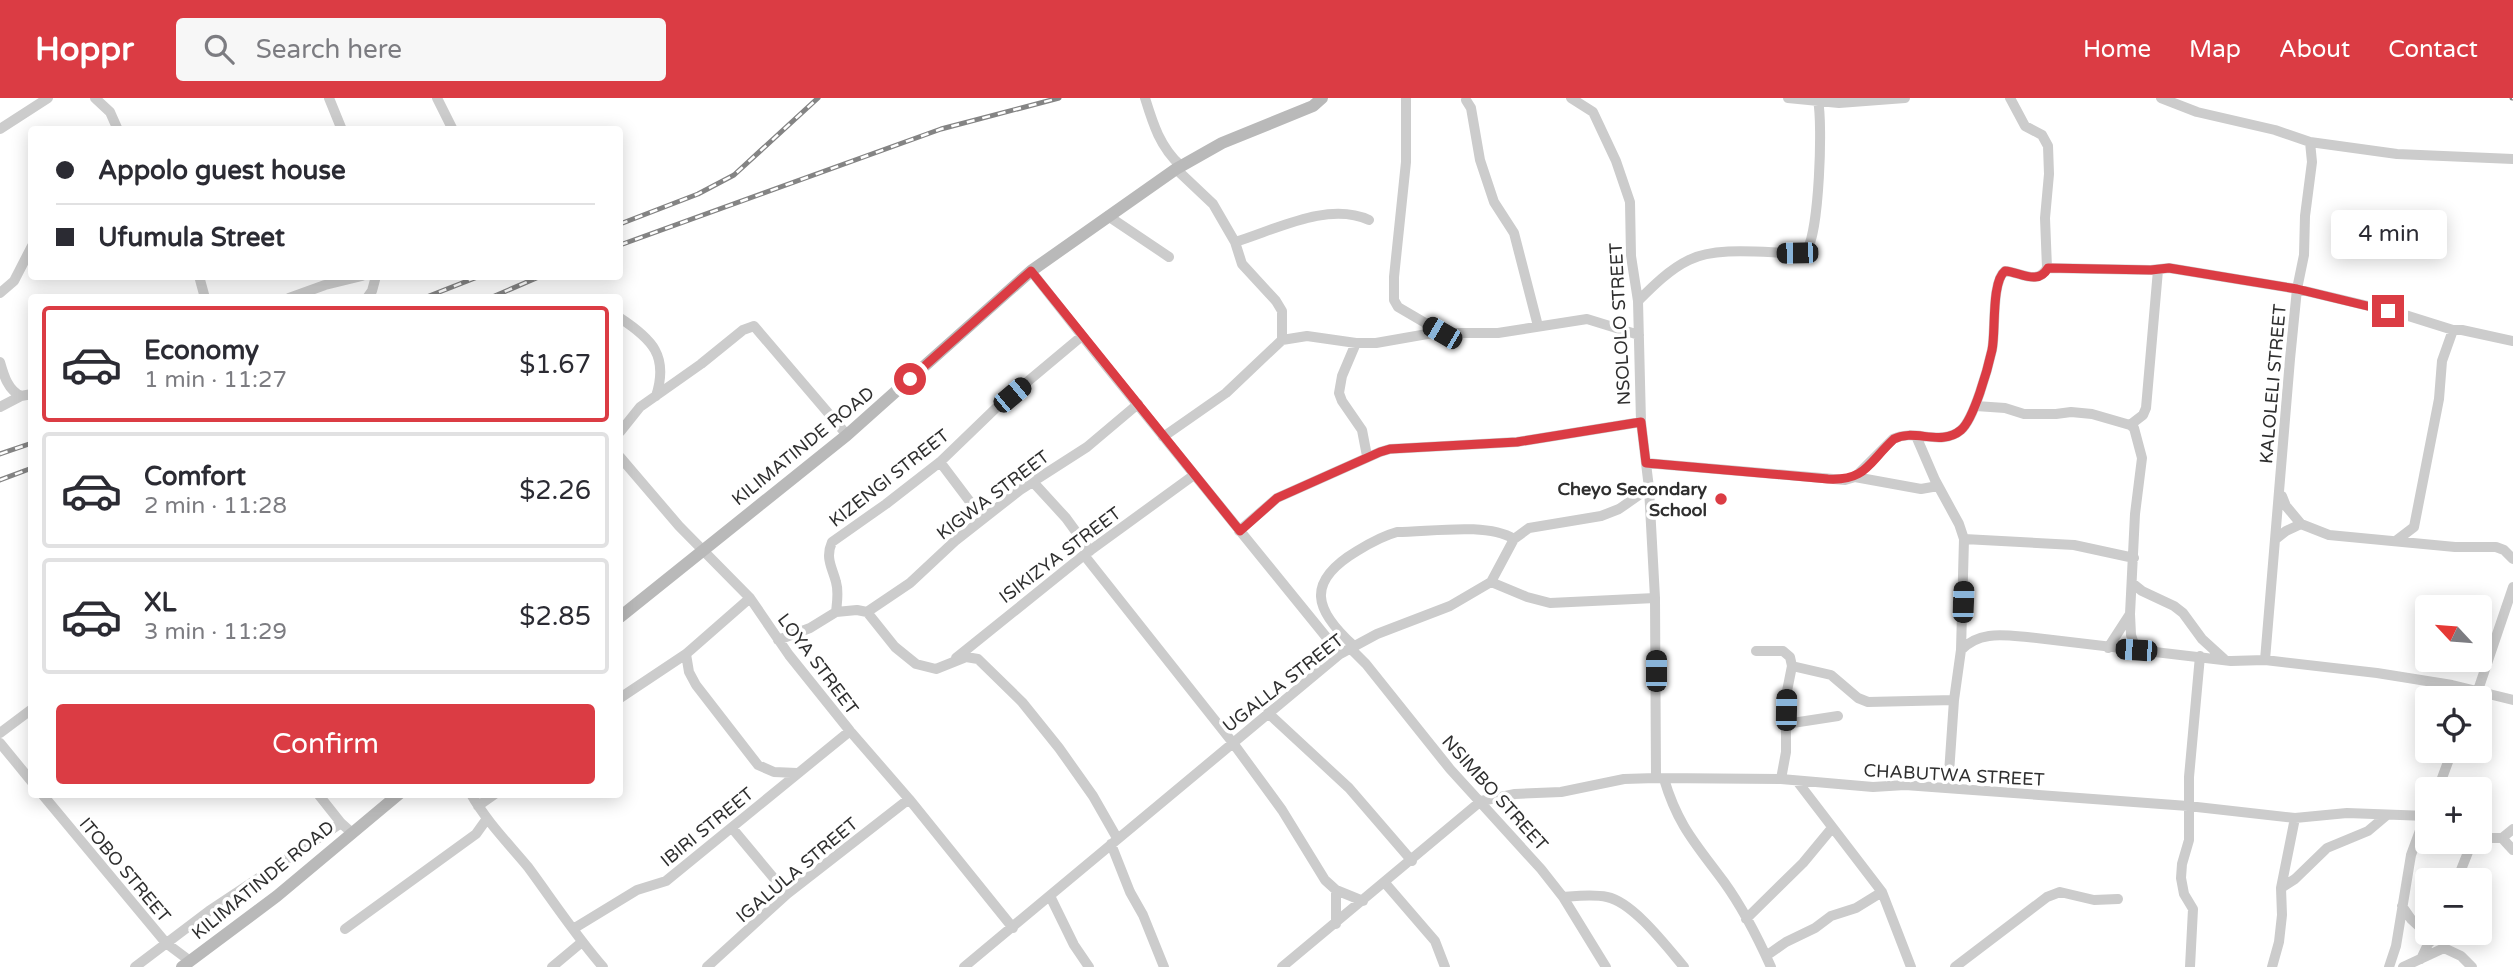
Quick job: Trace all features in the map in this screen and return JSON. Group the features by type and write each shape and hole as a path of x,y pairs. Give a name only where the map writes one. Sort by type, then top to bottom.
{"main road":[{"name":"KILIMATINDE ROAD","path":"623,615 847,435 1031,271 1178,167 1222,143 1313,106 1322,98"},
{"name":"KILIMATINDE ROAD","path":"186,964 277,896 394,798"}],"street":[{"path":"0,130 48,98"},
{"path":"95,98 110,112 116,126"},
{"path":"329,98 340,126"},
{"path":"437,98 451,126"},
{"path":"1145,98 1160,140 1170,156 1213,204 1235,242 1242,264 1261,283 1282,311 1282,340"},
{"path":"1406,98 1406,162 1394,300 1398,307 1442,333"},
{"path":"1463,99 1480,98"},
{"name":"NSOLOLO STREET","path":"1571,98 1593,112 1616,161 1630,202 1632,256 1638,301 1641,422 1649,488 1655,598 1660,778 1692,842 1725,884 1772,967"},
{"path":"1788,98 1866,103 1905,98"},
{"path":"1856,477 1894,439 1908,434 1947,437 1959,432 1976,406 1992,349 2000,276 2008,271 2035,278 2048,268 2045,218 2049,174 2048,146 2042,135 2025,126 2010,98"},
{"path":"2161,98 2197,112 2274,130 2310,142 2397,154 2513,159"},
{"path":"1463,99 1471,108 1479,160 1494,202 1514,233 1538,326"},
{"path":"1638,301 1668,274 1702,255 1797,253 1807,249 1814,234 1820,157 1821,115 1818,101"},
{"name":"KALOLELI STREET","path":"2265,660 2297,289 2304,255 2305,216 2312,162 2310,142"},
{"path":"1235,242 1308,218 1347,213 1369,220"},
{"path":"1108,216 1169,257"},
{"path":"0,293 14,281 28,254"},
{"path":"20,271 28,264"},
{"path":"2048,268 2169,268 2297,289 2402,314 2454,330 2513,341"},
{"path":"2130,425 2143,415 2146,408 2158,270"},
{"path":"1031,271 1240,531 1348,650"},
{"path":"300,294 346,280"},
{"path":"1163,437 1226,393 1282,340 1307,336 1376,343 1413,335 1498,333 1587,319 1639,335"},
{"path":"623,320 638,330 659,354 662,378 655,397"},
{"path":"623,428 640,407 743,330 754,326 847,435"},
{"path":"2397,540 2414,527 2439,399 2442,361 2445,347 2454,330"},
{"name":"KIZENGI STREET","path":"836,612 837,589 828,552 832,542 940,462 996,408 1082,336"},
{"path":"1356,343 1342,376 1339,393 1362,430 1367,456"},
{"path":"0,362 10,387 27,395"},
{"path":"0,407 27,395"},
{"name":"KIGWA STREET","path":"867,612 909,583 983,519 1095,441 1138,404"},
{"path":"1976,406 2005,408 2024,414 2092,414 2134,428 2142,458 2135,514 2130,614 2131,635 2136,650"},
{"path":"1240,531 1277,498 1367,456 1390,449 1517,442 1641,422"},
{"path":"1916,436 1964,539 1961,650 1954,701 1948,788"},
{"name":"LOYA STREET","path":"623,460 680,526 750,598 778,640 850,731 909,799 1013,928"},
{"path":"940,462 983,519"},
{"path":"1646,463 1828,479 1845,480 1856,477 1921,489 1938,486"},
{"name":"ISIKIZYA STREET","path":"950,665 966,648 1087,553 1194,475"},
{"path":"1033,482 1066,518 1087,553 1283,810 1314,865 1336,890 1363,901"},
{"path":"1649,488 1619,509 1601,516 1529,528 1514,539 1491,582 1550,603 1655,598"},
{"path":"2280,492 2286,506 2301,524 2329,535 2496,547 2504,550 2513,559"},
{"path":"2277,538 2301,524"},
{"path":"2414,527 2429,544"},
{"path":"1348,650 1322,605 1323,585 1327,576 1341,561 1385,535 1397,532 1490,531 1506,534 1514,539"},
{"path":"1964,539 2074,545 2134,558"},
{"name":"UGALLA STREET","path":"964,967 1268,713 1348,650 1388,629 1450,606 1491,582"},
{"path":"2132,583 2183,613 2202,639 2225,660"},
{"path":"2480,686 2510,610 2513,587"},
{"path":"623,696 686,654 750,598"},
{"path":"778,640 810,628 836,612 867,612 895,648 916,664 936,669 966,657 978,659 987,666 1022,702 1093,796 1114,841 1130,892 1143,915 1164,967"},
{"path":"2108,648 2130,614"},
{"path":"1961,650 1969,642 1994,635 2225,660 2265,660 2435,681 2450,686"},
{"name":"NSIMBO STREET","path":"1348,650 1366,664 1450,769 1563,897 1606,967"},
{"path":"1756,651 1783,651 1790,657 1792,666 1786,696 1786,752 1781,779"},
{"path":"686,654 689,673 696,685 758,765 774,772 797,773"},
{"path":"2190,967 2193,909 2184,894 2181,878 2189,840 2188,806 2200,656"},
{"path":"1792,666 1831,675 1858,698 1868,702 1954,701"},
{"path":"2492,697 2513,700"},
{"path":"0,733 28,712"},
{"path":"1268,713 1331,769 1366,805 1412,861"},
{"path":"1786,724 1838,716"},
{"name":"IBIRI STREET","path":"573,929 637,890 666,881 850,731"},
{"path":"0,743 28,777"},
{"name":"CHABUTWA STREET","path":"1481,802 1516,794 1561,792 1624,779 1781,779 1873,787 1905,785 2188,806 2295,818 2347,813 2415,816"},
{"path":"1797,782 1882,892 1911,967"},
{"name":"ITOBO STREET","path":"45,798 186,964"},
{"path":"321,798 351,832"},
{"path":"473,798 486,820 526,866 603,967"},
{"path":"478,806 489,798"},
{"name":"IGALULA STREET","path":"707,967 787,894 909,799"},
{"path":"1282,967 1481,802"},
{"path":"2281,888 2295,879 2327,848 2368,831 2387,815"},
{"path":"2272,967 2281,924 2281,888 2295,818"},
{"path":"345,929 475,834 486,820"},
{"path":"135,967 218,905 341,823"},
{"path":"732,828 787,894"},
{"path":"1746,919 1803,863 1832,828"},
{"path":"2492,838 2502,838 2513,829"},
{"path":"2502,838 2513,850"},
{"path":"2389,967 2396,946 2415,845"},
{"path":"1385,883 1435,941 1445,967"},
{"path":"1336,890 1336,924"},
{"path":"1766,956 1831,916 1856,908 1882,892"},
{"path":"1955,967 2047,897 2060,892 2094,900 2118,899"},
{"path":"1050,895 1074,945 1089,967"},
{"path":"1563,897 1608,897 1622,904 1655,934 1684,967"},
{"path":"2402,906 2415,922"},
{"path":"552,967 582,942"},
{"path":"2421,959 2430,945"},
{"path":"2403,967 2436,951 2447,949 2461,956 2472,967"}],"railway":[{"path":"623,223 698,194 734,175 818,98"},
{"path":"623,244 941,129 1059,98"},
{"path":"434,294 470,280"},
{"path":"499,294 532,280"},
{"path":"0,454 28,444"},
{"path":"0,480 28,470"}],"place":[{"name":"Cheyo Secondary School","path":"1721,499"}],"route":[{"path":"910,379 1031,271 1240,531 1277,498 1367,456 1390,449 1517,442 1641,422 1646,463 1828,479 1845,480 1856,477 1901,435 1947,437 1959,432 1966,424 1976,406 1992,349 1997,293 2001,273 2005,271 2035,278 2048,268 2169,268 2297,289 2388,311"}]}
